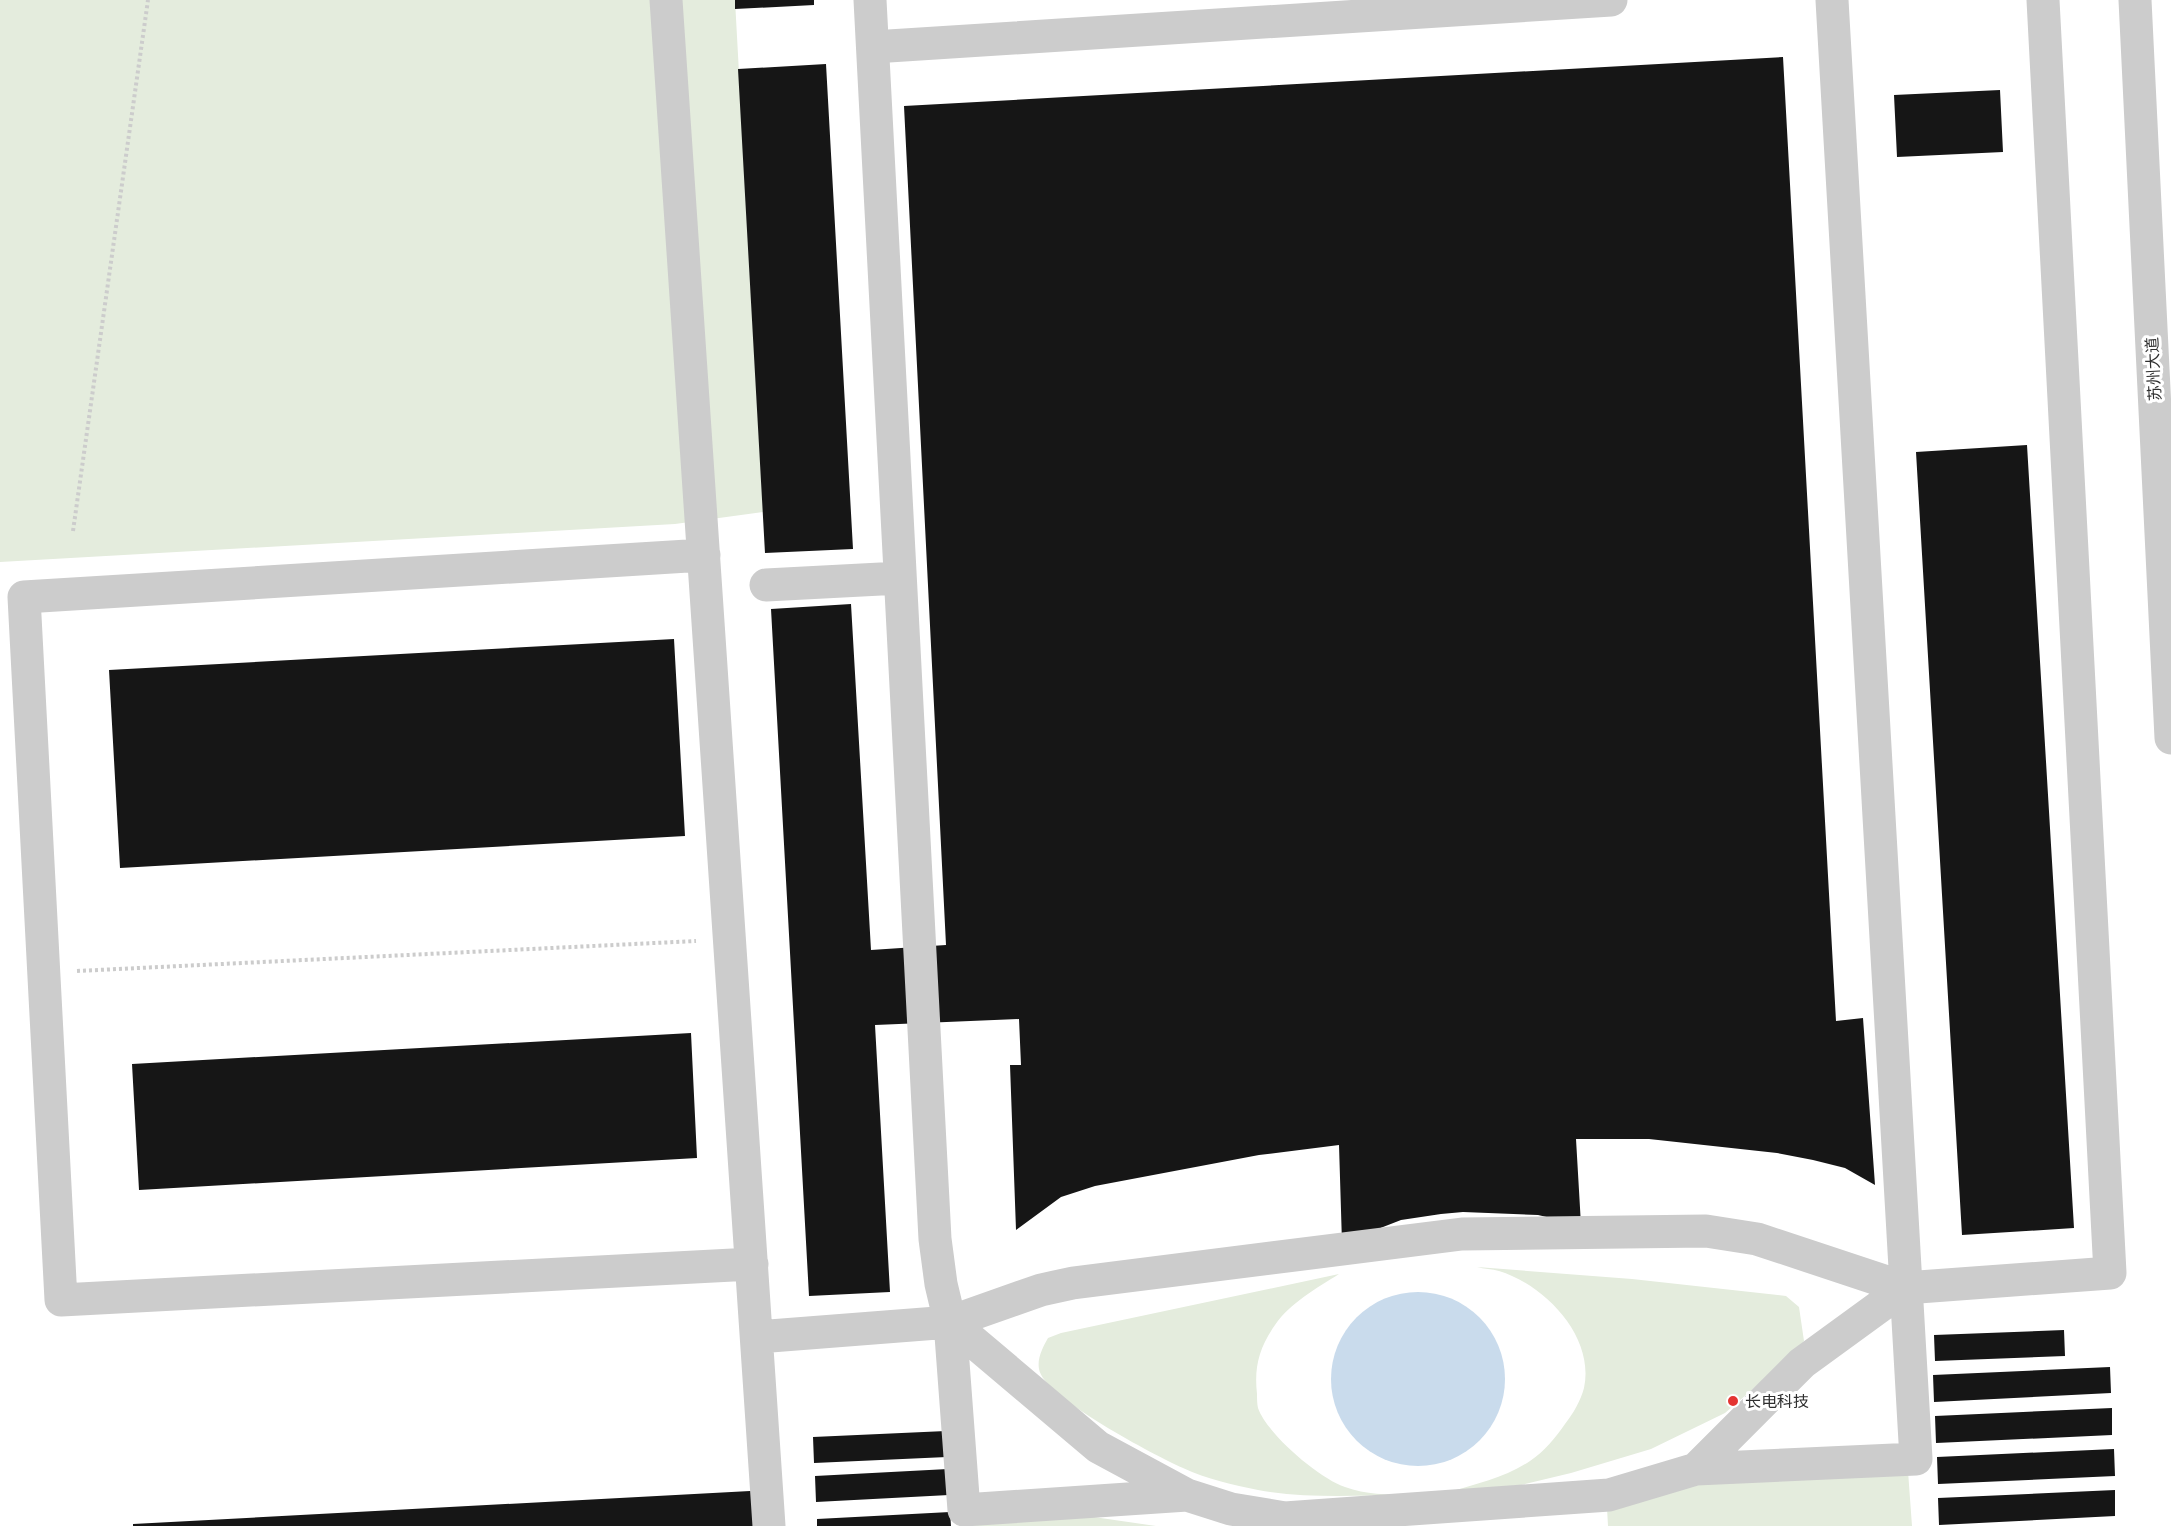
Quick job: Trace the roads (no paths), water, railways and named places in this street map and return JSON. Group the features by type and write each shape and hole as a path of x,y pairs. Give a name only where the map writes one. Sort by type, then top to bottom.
{"street":[{"path":"666,0 770,1526"},
{"path":"870,0 935,1239 941,1284 950,1322 964,1510 1187,1495"},
{"path":"873,47 1611,0"},
{"path":"950,1322 1098,1447 1187,1495 1231,1509 1285,1518 1361,1519 1503,1514 1609,1495 1696,1469 1916,1459 1832,0"},
{"path":"757,1337 950,1322 1041,1290 1073,1282 1462,1234 1706,1231 1757,1239 1905,1288 2110,1273 2043,0"},
{"name":"苏州大道","path":"2135,0 2171,738"},
{"path":"704,555 24,597 61,1300 752,1264"},
{"path":"766,585 900,578"},
{"path":"1696,1469 1802,1363 1905,1288"}],"water":[{"path":"1418,1292 1451,1299 1466,1307 1479,1318 1490,1331 1498,1346 1505,1379 1498,1412 1490,1427 1479,1440 1466,1451 1451,1459 1418,1466 1385,1459 1370,1451 1357,1440 1346,1427 1338,1412 1331,1379 1338,1346 1346,1331 1357,1318 1370,1307 1385,1299"}],"place":[{"name":"长电科技","path":"1733,1401"}]}
